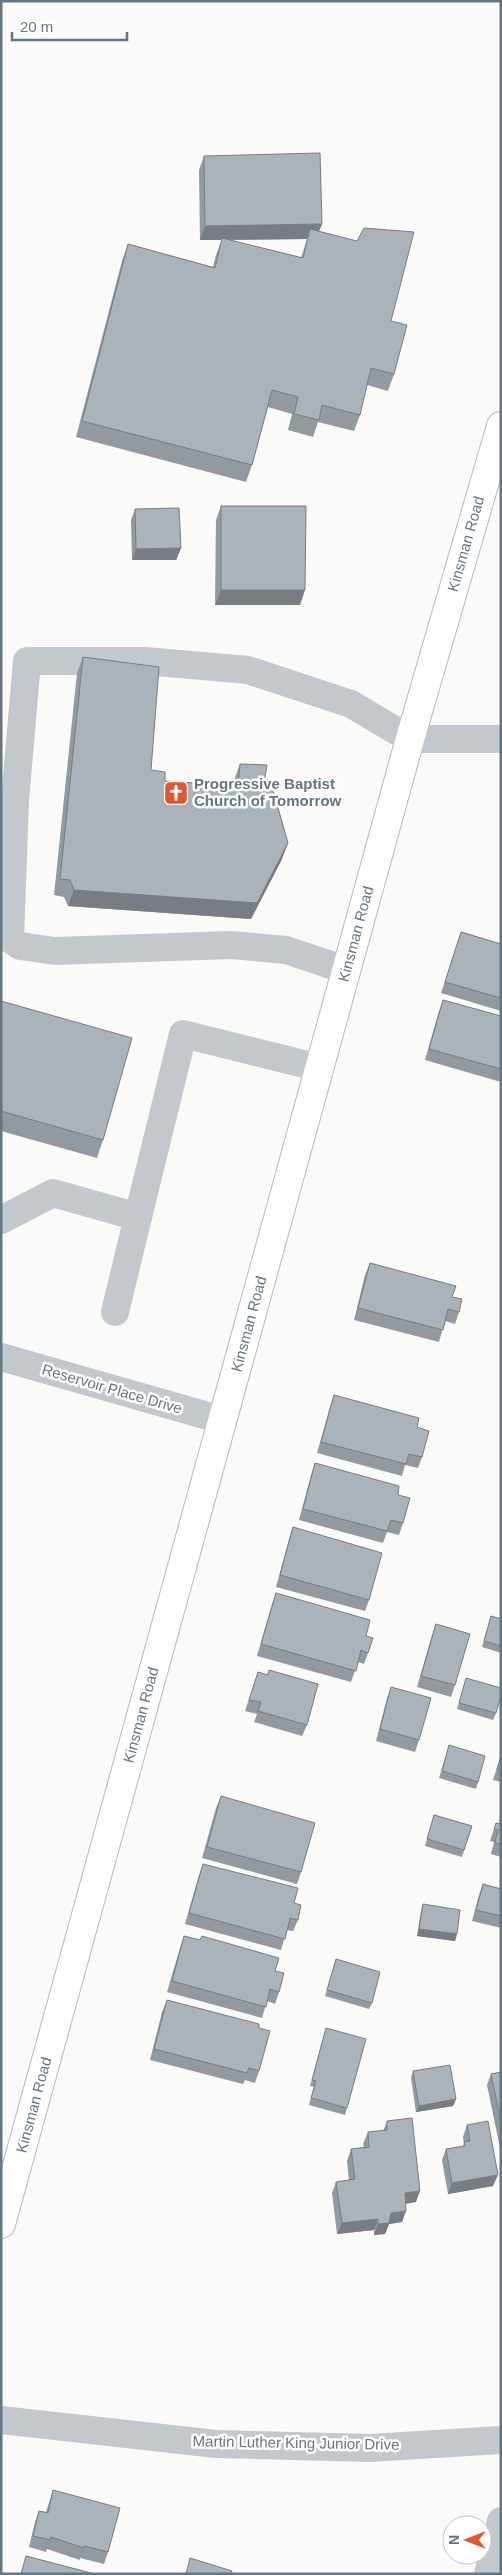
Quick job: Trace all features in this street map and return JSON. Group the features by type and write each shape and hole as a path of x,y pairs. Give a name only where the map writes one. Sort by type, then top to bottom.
{"main road":[{"name":"Kinsman Road","path":"1,2224 410,739 501,426"}],"street":[{"path":"346,970 286,950 231,945 55,951 20,946 10,939 6,914 15,802 13,694 27,661 145,661 248,670 351,704 410,739 501,739"},
{"path":"115,1312 183,1034 320,1068"},
{"path":"1,1220 53,1193 138,1218"},
{"name":"Reservoir Place Drive","path":"1,1357 222,1420"},
{"name":"Martin Luther King Junior Drive","path":"1,2420 216,2444 370,2448 501,2440"},
{"path":"488,2574 501,2521"}],"building":[{"path":"320,153 322,224 205,226 204,156"},
{"path":"364,228 414,232 391,321 407,325 394,374 371,368 360,415 322,405 319,420 294,414 298,397 272,390 252,465 82,421 128,244 215,268 222,238 303,258 310,229 357,241"},
{"path":"221,506 306,506 305,590 221,590"},
{"path":"179,508 181,548 136,549 135,509"},
{"path":"83,657 159,667 151,770 165,772 165,781 238,786 240,764 267,765 264,784 273,790 288,843 257,903 74,890 70,880 60,879"},
{"path":"461,932 501,944 501,998 445,982"},
{"path":"443,1000 501,1016 501,1069 429,1049"},
{"path":"1,1001 132,1038 103,1140 1,1111"},
{"path":"370,1263 456,1286 452,1297 462,1299 459,1312 448,1309 443,1330 358,1308"},
{"path":"334,1395 419,1418 417,1427 429,1431 422,1457 409,1454 406,1464 321,1442"},
{"path":"315,1463 399,1486 398,1495 410,1498 403,1523 391,1520 387,1531 303,1509"},
{"path":"293,1527 382,1553 369,1600 280,1575"},
{"path":"276,1593 370,1620 366,1636 373,1638 368,1653 361,1650 356,1671 261,1644"},
{"path":"491,1616 501,1619 501,1646 484,1641"},
{"path":"436,1624 470,1634 455,1685 421,1676"},
{"path":"269,1670 318,1684 307,1725 258,1711 261,1702 249,1700 258,1672 268,1675"},
{"path":"466,1678 501,1688 501,1696 496,1713 459,1703"},
{"path":"391,1687 431,1698 419,1740 380,1729"},
{"path":"449,1745 485,1756 478,1782 442,1771"},
{"path":"501,1756 501,1770 497,1769"},
{"path":"221,1796 315,1823 301,1872 207,1847"},
{"path":"434,1815 472,1826 464,1850 427,1839"},
{"path":"501,1821 501,1844 495,1843 498,1830 494,1829 496,1823 500,1824"},
{"path":"203,1864 298,1888 294,1903 301,1905 298,1920 290,1918 285,1939 189,1913"},
{"path":"483,1884 501,1889 501,1916 476,1910"},
{"path":"423,1904 460,1910 457,1934 419,1929"},
{"path":"184,1936 200,1940 202,1936 279,1958 275,1971 284,1973 279,1992 270,1989 266,2007 172,1981"},
{"path":"336,1959 380,1972 372,2003 327,1990"},
{"path":"167,2000 259,2024 259,2028 270,2031 259,2071 249,2068 247,2073 154,2049"},
{"path":"326,2028 366,2039 347,2108 311,2098 316,2081 312,2080"},
{"path":"450,2065 456,2099 419,2106 413,2071"},
{"path":"501,2072 501,2121 491,2074"},
{"path":"412,2118 420,2191 405,2193 406,2211 391,2213 389,2223 378,2224 378,2219 342,2223 336,2182 355,2179 351,2149 369,2147 368,2132 387,2130 387,2121"},
{"path":"488,2121 498,2175 452,2183 446,2149 465,2146 464,2142 470,2141 467,2125"},
{"path":"53,2490 120,2508 108,2552 84,2546 84,2548 51,2537 50,2540 33,2536 39,2511 48,2513"},
{"path":"26,2556 91,2573 91,2574 21,2574"},
{"path":"190,2558 232,2571 231,2574 186,2574"}],"place":[{"name":"Progressive Baptist Church of Tomorrow","path":"176,793"}]}
